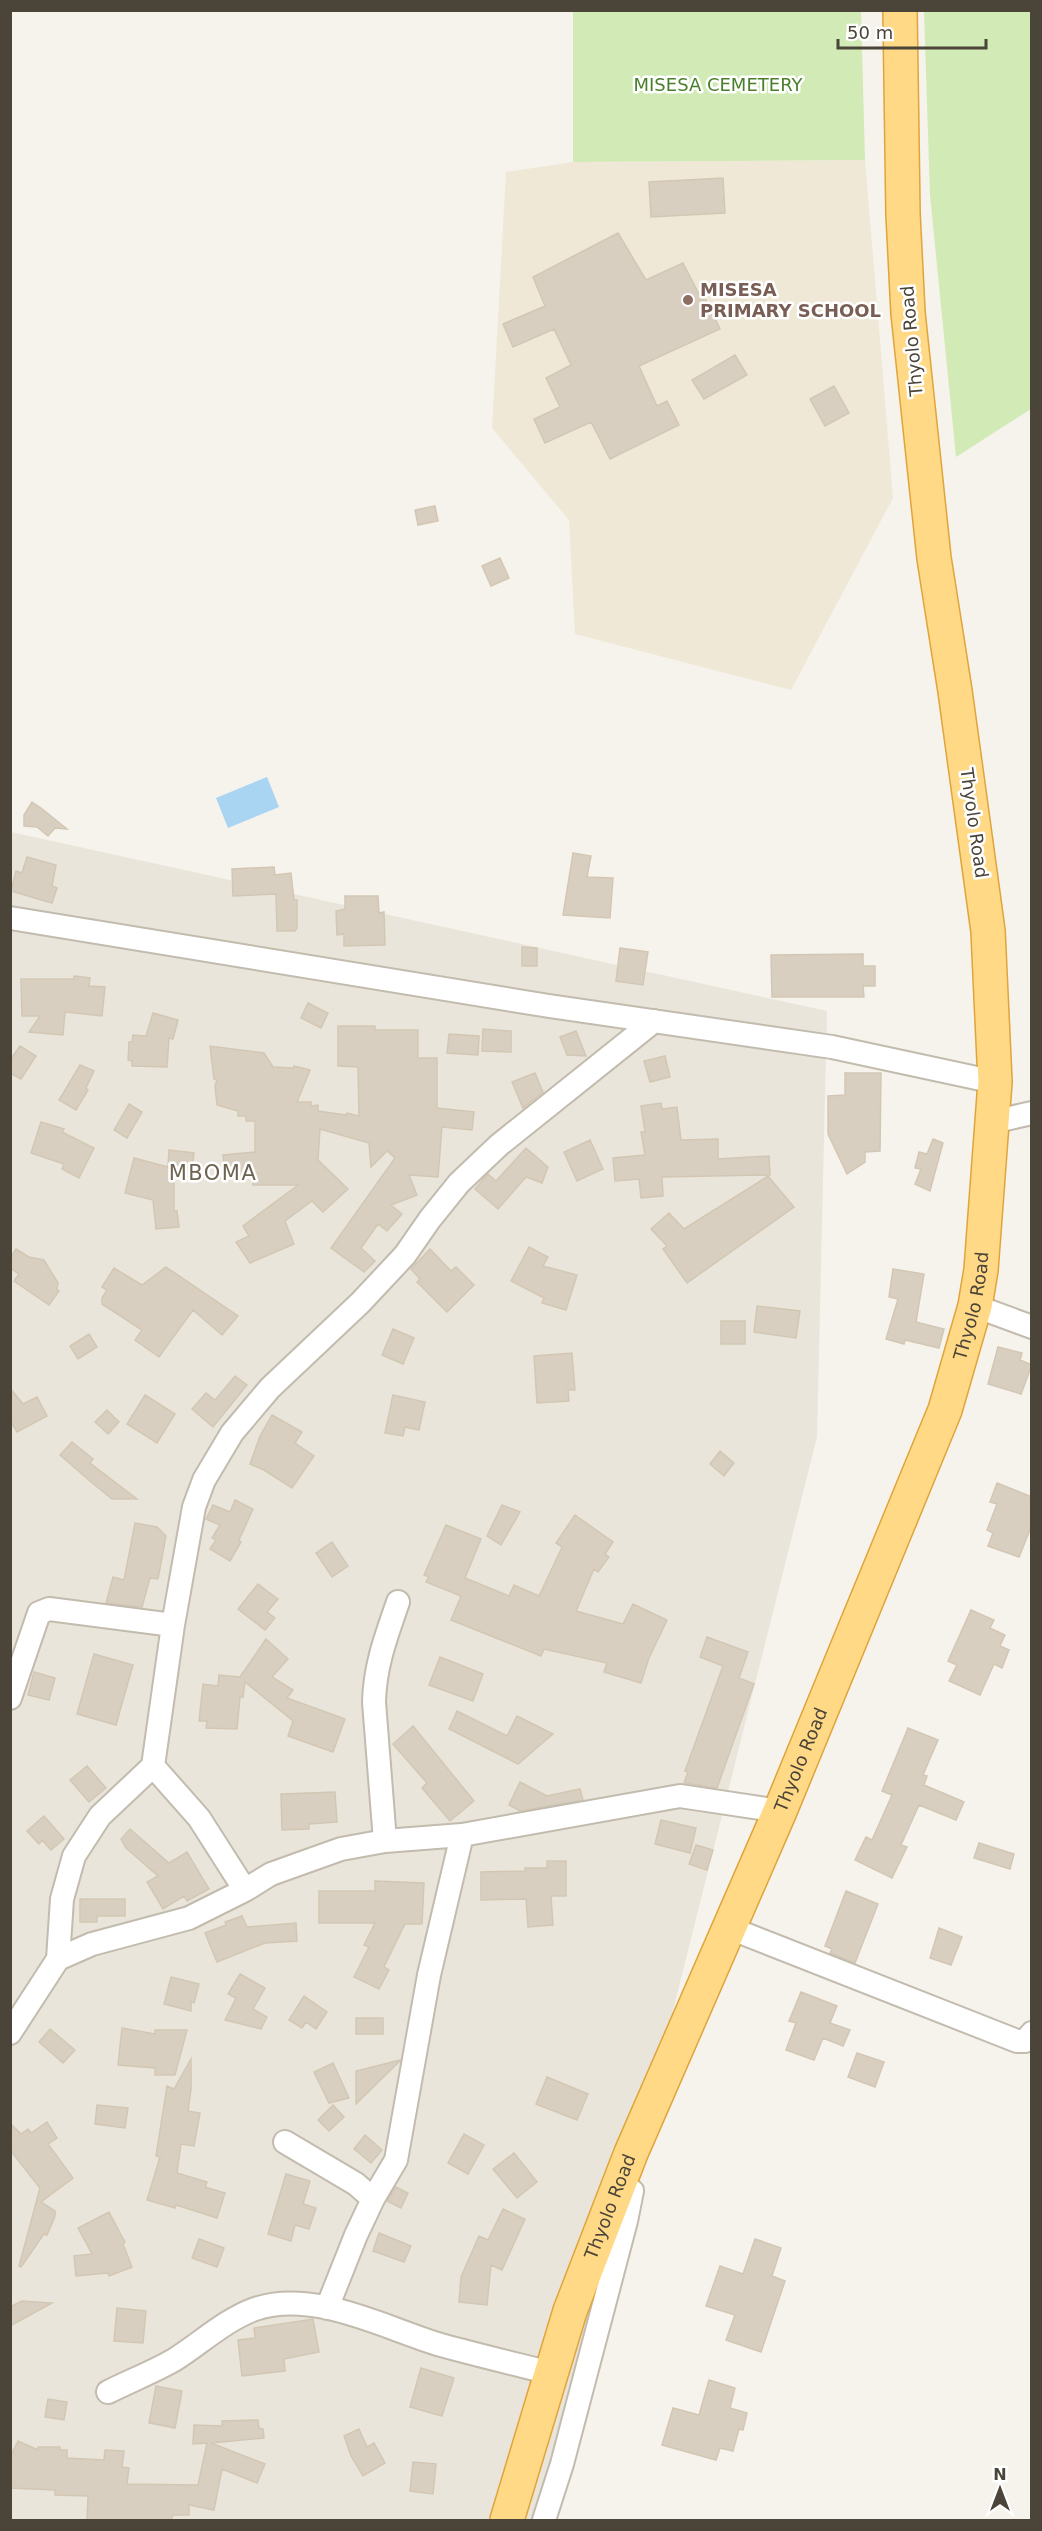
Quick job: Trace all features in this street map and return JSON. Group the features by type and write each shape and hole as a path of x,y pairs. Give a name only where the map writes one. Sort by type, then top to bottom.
{"highway":[{"name":"Thyolo Road","path":"507,2520 570,2311 620,2182 728,1927 780,1811 945,1410 975,1306 981,1270 995,1082 985,899 934,558 908,313 903,214 900,10"}],"street":[{"path":"10,918 537,1005 832,1047 995,1082"},
{"path":"10,2033 58,1959 62,1899 74,1856 100,1816 153,1766 173,1625 194,1507 204,1480 232,1433 270,1388 360,1303 405,1255 459,1183 499,1145 654,1021"},
{"path":"992,1122 1032,1113"},
{"path":"975,1306 1032,1327"},
{"path":"385,1841 374,1702 379,1654 398,1602"},
{"path":"10,1698 39,1613 49,1609 173,1625"},
{"path":"153,1766 199,1818 245,1890"},
{"path":"58,1959 92,1944 189,1918 245,1890 270,1874 330,1853 385,1841 462,1835 680,1796 780,1811"},
{"path":"327,2308 342,2267 373,2199 396,2160 429,1975 462,1835"},
{"path":"728,1927 1017,2041 1025,2041 1032,2033"},
{"path":"285,2142 356,2184 373,2199"},
{"path":"544,2520 562,2464 626,2221 632,2191 620,2182"},
{"path":"108,2392 173,2360 232,2320 272,2304 303,2303 327,2308 441,2345 551,2373"}],"shaded area":[{"name":"MISESA PRIMARY SCHOOL","path":"865,160 893,498 791,690 575,634 569,520 492,428 506,172 573,162"},
{"path":"11,832 827,1011 817,1437 545,2520 11,2520"}],"green space":[{"name":"MISESA CEMETERY","path":"573,11 861,11 865,160 573,162"},
{"path":"924,11 1031,11 1031,409 956,457 930,195"}],"water":[{"path":"267,777 279,807 228,828 216,798"}],"building":[{"path":"723,178 725,213 651,217 649,182"},
{"path":"618,233 646,280 683,263 702,300 705,298 720,329 639,366 657,406 667,401 679,425 610,459 591,422 545,443 534,419 560,407 546,378 571,365 554,329 513,347 503,324 545,306 533,277"},
{"path":"735,355 747,375 704,399 692,380"},
{"path":"834,386 849,413 825,426 810,399"},
{"path":"435,506 438,521 418,525 415,510"},
{"path":"500,558 509,578 491,586 482,566"},
{"path":"32,802 67,829 55,828 48,836 37,827 24,826 24,815"},
{"path":"573,853 591,856 587,877 613,878 610,918 563,915"},
{"path":"27,857 56,865 52,886 57,888 52,903 11,891 16,871 22,873"},
{"path":"274,867 275,875 291,873 294,900 297,900 297,928 295,931 277,931 276,894 233,896 232,869"},
{"path":"345,896 378,896 379,913 384,912 385,945 344,946 344,934 337,935 336,911 345,909"},
{"path":"522,947 537,948 537,966 522,966"},
{"path":"620,948 648,952 643,985 616,981"},
{"path":"863,954 863,966 875,966 875,986 863,986 864,997 772,997 771,955"},
{"path":"74,976 90,978 89,986 105,987 102,1016 65,1012 63,1035 29,1032 40,1016 22,1016 21,979 74,979"},
{"path":"308,1003 328,1013 321,1028 301,1018"},
{"path":"153,1013 178,1020 173,1039 169,1038 167,1067 132,1066 132,1061 128,1060 129,1042 132,1042 133,1035 146,1036"},
{"path":"338,1026 375,1026 375,1030 418,1030 418,1058 437,1058 437,1108 474,1112 472,1130 442,1127 438,1177 409,1175 417,1195 391,1205 402,1214 387,1231 378,1224 361,1248 375,1261 364,1272 331,1248 395,1158 387,1151 371,1167 369,1143 320,1129 318,1160 348,1189 323,1212 312,1201 285,1221 294,1244 250,1263 236,1242 249,1236 243,1226 298,1185 253,1185 253,1175 225,1178 223,1155 255,1152 255,1121 246,1121 246,1116 238,1116 238,1111 217,1105 215,1086 217,1080 214,1079 210,1046 264,1053 273,1067 294,1068 294,1066 310,1070 297,1102 311,1102 311,1106 318,1105 318,1111 359,1116 358,1067 338,1066"},
{"path":"483,1029 511,1031 511,1052 482,1051"},
{"path":"576,1031 586,1056 567,1055 560,1037"},
{"path":"449,1034 479,1036 478,1055 447,1053"},
{"path":"20,1046 36,1056 21,1079 10,1073 10,1060"},
{"path":"665,1056 670,1077 650,1082 644,1061"},
{"path":"80,1065 94,1071 86,1088 88,1090 76,1110 59,1100"},
{"path":"535,1073 543,1092 523,1108 512,1082"},
{"path":"845,1073 881,1073 880,1151 865,1152 865,1162 847,1174 828,1134 828,1096 845,1095"},
{"path":"661,1103 662,1109 677,1107 681,1140 718,1139 718,1159 769,1156 770,1175 662,1177 663,1196 641,1198 639,1179 615,1181 613,1158 645,1155 641,1132 645,1132 641,1106"},
{"path":"129,1104 142,1112 127,1138 114,1130"},
{"path":"41,1122 64,1129 62,1132 94,1148 79,1178 62,1169 64,1164 31,1153"},
{"path":"933,1139 943,1143 930,1191 915,1184 921,1169 915,1168 919,1152 927,1154"},
{"path":"590,1140 603,1169 577,1181 564,1152"},
{"path":"526,1148 548,1167 542,1183 526,1177 498,1209 475,1189 488,1174 496,1181"},
{"path":"169,1150 194,1153 192,1169 174,1168 174,1211 177,1211 179,1227 156,1229 153,1200 125,1193 134,1158 168,1167"},
{"path":"768,1176 794,1207 687,1283 663,1249 667,1246 651,1229 669,1213 684,1229"},
{"path":"529,1247 548,1257 543,1266 577,1275 566,1310 542,1303 544,1298 511,1281"},
{"path":"16,1249 29,1257 44,1260 58,1283 57,1290 59,1291 49,1305 14,1281 19,1274 10,1268 10,1258"},
{"path":"430,1249 451,1271 456,1267 474,1285 447,1312 417,1282 420,1279 411,1269"},
{"path":"166,1267 238,1316 222,1335 193,1310 159,1357 135,1340 142,1330 102,1304 102,1298 107,1290 102,1287 114,1268 142,1285"},
{"path":"893,1269 924,1274 916,1322 944,1329 939,1348 905,1340 904,1344 886,1339 898,1299 889,1297"},
{"path":"757,1306 800,1311 796,1338 754,1332"},
{"path":"721,1321 745,1321 745,1344 721,1344"},
{"path":"393,1329 414,1338 403,1364 382,1355"},
{"path":"89,1334 97,1347 78,1359 70,1346"},
{"path":"998,1347 1022,1353 1020,1360 1032,1365 1021,1394 988,1384"},
{"path":"572,1353 575,1390 568,1390 569,1401 537,1403 534,1356"},
{"path":"235,1376 247,1385 213,1427 192,1409 206,1393 215,1400"},
{"path":"10,1388 23,1404 37,1397 47,1416 17,1432 10,1420"},
{"path":"145,1395 175,1414 157,1443 127,1424"},
{"path":"393,1395 425,1402 419,1430 405,1427 403,1436 385,1433"},
{"path":"107,1410 119,1422 108,1434 95,1422"},
{"path":"272,1415 302,1432 295,1443 314,1456 292,1488 250,1464 260,1436"},
{"path":"72,1442 93,1459 90,1463 137,1499 112,1499 60,1455"},
{"path":"720,1451 734,1463 724,1476 710,1464"},
{"path":"997,1483 1032,1497 1032,1525 1019,1557 988,1546 993,1533 987,1530 997,1504 990,1502"},
{"path":"235,1500 253,1509 239,1540 241,1542 230,1561 210,1549 216,1540 212,1538 220,1525 206,1519 213,1505 230,1512"},
{"path":"502,1505 520,1512 501,1545 487,1536"},
{"path":"575,1515 613,1542 605,1554 609,1557 598,1572 594,1569 576,1611 623,1624 633,1604 667,1620 649,1658 641,1683 604,1672 607,1663 544,1649 541,1656 451,1620 461,1596 426,1582 429,1577 424,1575 446,1525 481,1539 465,1578 509,1596 514,1585 539,1596 562,1547 556,1543"},
{"path":"135,1523 157,1527 166,1536 158,1579 150,1578 142,1607 106,1603 113,1577 124,1580"},
{"path":"332,1542 348,1566 332,1577 316,1553"},
{"path":"258,1584 278,1599 267,1612 275,1618 265,1630 238,1609"},
{"path":"971,1610 994,1620 990,1628 1005,1635 1000,1646 1009,1650 1002,1668 994,1664 980,1695 949,1681 957,1665 948,1661"},
{"path":"707,1637 748,1652 739,1678 754,1684 717,1788 684,1783 688,1772 685,1771 723,1666 700,1657"},
{"path":"266,1639 288,1659 272,1677 293,1690 287,1698 345,1719 333,1752 288,1736 293,1721 245,1682 243,1697 240,1697 237,1729 206,1728 207,1721 199,1721 203,1684 218,1686 219,1675 240,1677"},
{"path":"94,1654 133,1665 116,1725 77,1714"},
{"path":"440,1657 483,1674 473,1701 429,1685"},
{"path":"34,1672 55,1678 49,1700 28,1695"},
{"path":"457,1711 507,1736 517,1716 553,1734 518,1764 449,1729"},
{"path":"413,1726 474,1801 450,1821 422,1788 427,1783 393,1744"},
{"path":"908,1728 938,1740 923,1775 927,1776 924,1785 964,1802 956,1820 919,1805 901,1845 907,1847 892,1878 855,1860 866,1837 872,1840 892,1795 882,1791"},
{"path":"87,1766 106,1788 89,1802 70,1780"},
{"path":"520,1782 547,1796 580,1789 583,1800 520,1811 509,1805"},
{"path":"335,1792 337,1822 309,1824 309,1829 282,1830 281,1794"},
{"path":"44,1816 64,1839 51,1850 42,1840 39,1844 27,1831"},
{"path":"661,1820 696,1828 690,1853 655,1844"},
{"path":"130,1829 169,1863 187,1852 209,1889 187,1901 184,1896 163,1909 147,1882 158,1876 126,1848 121,1839"},
{"path":"979,1843 1014,1854 1010,1869 974,1858"},
{"path":"696,1845 713,1850 707,1870 689,1864"},
{"path":"547,1861 566,1861 566,1896 551,1896 553,1925 528,1927 526,1899 481,1900 481,1872 547,1868"},
{"path":"375,1881 424,1883 422,1924 405,1924 384,1967 389,1970 379,1989 354,1977 369,1947 364,1945 375,1923 319,1923 319,1891 375,1891"},
{"path":"846,1891 878,1904 855,1963 830,1953 832,1949 825,1946"},
{"path":"80,1899 125,1899 125,1916 97,1916 97,1922 80,1922"},
{"path":"242,1916 247,1927 296,1923 297,1941 265,1943 217,1962 205,1933"},
{"path":"939,1928 962,1937 951,1965 930,1958"},
{"path":"240,1974 265,1988 253,2009 267,2017 261,2029 225,2020 236,1998 228,1994"},
{"path":"171,1977 199,1984 194,2003 191,2001 191,2011 164,2004"},
{"path":"801,1992 837,2006 830,2023 850,2030 843,2046 823,2038 814,2060 786,2050 796,2023 789,2021"},
{"path":"304,1996 327,2012 316,2029 306,2022 302,2028 289,2020"},
{"path":"356,2018 383,2018 383,2034 356,2034"},
{"path":"122,2028 155,2034 155,2030 187,2030 175,2075 155,2075 155,2068 118,2065"},
{"path":"50,2029 75,2050 63,2063 39,2042"},
{"path":"857,2053 884,2062 875,2087 848,2077"},
{"path":"191,2059 188,2111 200,2113 194,2146 181,2144 177,2173 207,2182 205,2187 225,2193 217,2218 176,2205 175,2208 147,2200 160,2157 156,2156 167,2086 174,2089"},
{"path":"400,2061 356,2104 356,2071"},
{"path":"333,2063 349,2098 329,2103 314,2072"},
{"path":"547,2077 588,2094 577,2120 536,2104"},
{"path":"97,2105 128,2108 125,2128 95,2124"},
{"path":"333,2105 344,2117 329,2131 318,2120"},
{"path":"47,2122 57,2138 48,2144 73,2178 41,2202 55,2211 55,2216 47,2235 44,2234 21,2267 19,2266 40,2188 10,2150 10,2123 21,2134 28,2129 31,2133"},
{"path":"464,2134 484,2145 468,2174 448,2163"},
{"path":"365,2135 382,2150 371,2163 354,2149"},
{"path":"514,2153 537,2182 517,2198 493,2169"},
{"path":"286,2174 310,2181 303,2204 316,2208 309,2229 295,2225 291,2241 268,2234"},
{"path":"396,2187 408,2193 401,2208 387,2201"},
{"path":"503,2209 525,2219 502,2270 491,2265 487,2305 459,2302 461,2277 479,2236 488,2240"},
{"path":"109,2212 125,2242 123,2244 132,2267 109,2276 108,2273 76,2276 74,2256 92,2254 78,2228"},
{"path":"379,2233 411,2246 404,2262 373,2251"},
{"path":"199,2239 224,2248 217,2267 192,2258"},
{"path":"755,2239 781,2248 772,2276 785,2281 761,2352 726,2340 735,2315 706,2306 720,2266 743,2274"},
{"path":"22,2301 52,2303 10,2326 10,2307"},
{"path":"117,2308 146,2311 143,2343 114,2341"},
{"path":"313,2319 319,2352 284,2359 285,2371 242,2376 238,2340 255,2338 254,2328"},
{"path":"421,2368 454,2378 442,2416 410,2407"},
{"path":"709,2380 735,2388 730,2408 747,2413 743,2430 739,2429 733,2451 720,2448 716,2460 662,2445 673,2408 699,2415"},
{"path":"156,2386 182,2391 175,2428 149,2423"},
{"path":"48,2399 67,2402 64,2420 45,2417"},
{"path":"258,2420 259,2428 263,2429 264,2438 211,2443 265,2464 257,2483 222,2469 214,2510 189,2505 189,2515 173,2515 171,2520 87,2520 88,2496 55,2495 55,2490 10,2488 10,2457 18,2441 38,2450 38,2447 60,2447 60,2450 67,2450 67,2458 104,2460 105,2450 124,2451 122,2467 129,2468 127,2484 198,2485 207,2443 193,2444 194,2425 222,2426 222,2421"},
{"path":"359,2429 367,2447 374,2443 385,2463 363,2476 351,2456 344,2436"},
{"path":"413,2462 436,2464 433,2494 410,2491"}],"place":[{"name":"MISESA PRIMARY SCHOOL","path":"688,300"}],"district":[{"name":"MBOMA","path":"213,1173"}]}
